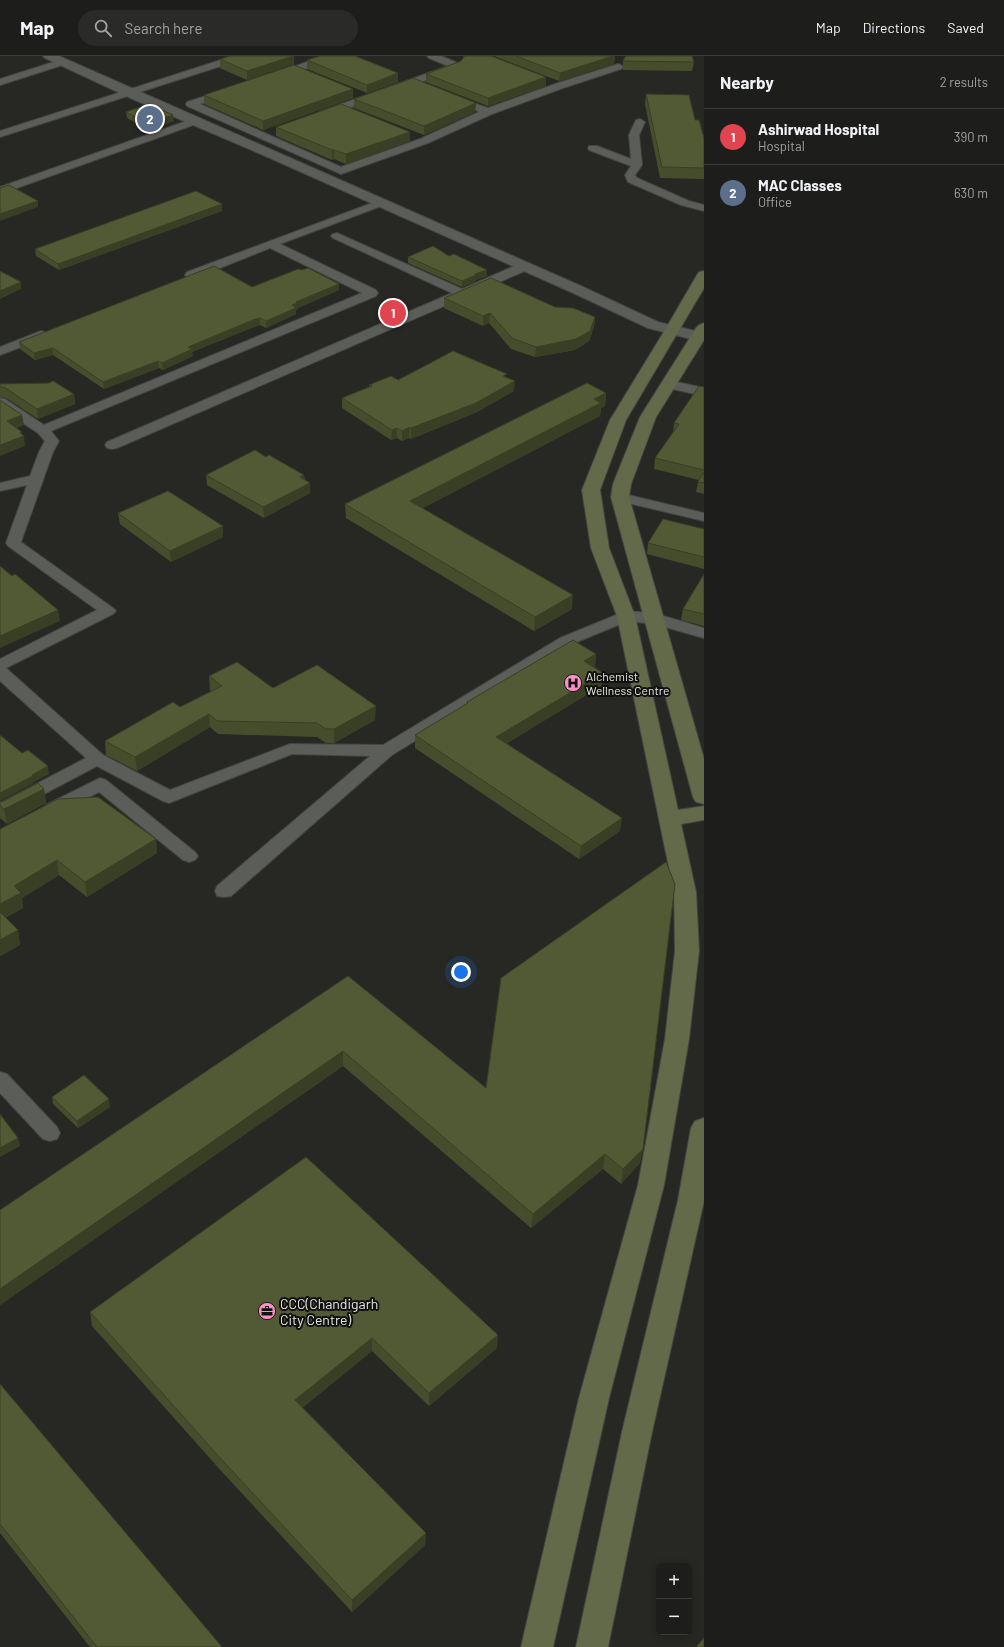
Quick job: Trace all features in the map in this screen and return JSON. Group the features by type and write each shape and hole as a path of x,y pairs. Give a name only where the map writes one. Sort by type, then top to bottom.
{"main road":[{"path":"537,1647 594,1398 651,1185 677,1039 687,951 685,892 670,819 626,616 600,548 591,490 618,420 673,330 704,275"},
{"path":"702,334 668,384 648,417 622,484 620,496 704,797"},
{"path":"670,819 704,813"},
{"path":"592,1647 637,1432 691,1200 704,1128"}],"street":[{"path":"50,56 130,93 245,142 523,267 576,289 652,325 673,330 702,334"},
{"path":"0,134 243,56"},
{"path":"269,78 332,56"},
{"path":"314,118 365,98 461,65 432,56"},
{"path":"0,82 63,62"},
{"path":"235,90 191,104 341,171 424,141 488,112 559,86 618,67"},
{"path":"294,69 308,75"},
{"path":"544,80 559,86"},
{"path":"413,82 427,87"},
{"path":"351,93 365,98"},
{"path":"468,104 488,112"},
{"path":"342,108 356,114"},
{"path":"0,191 195,121"},
{"path":"640,122 634,135 637,166 630,175 632,180 685,203 704,208"},
{"path":"245,142 277,130"},
{"path":"411,136 424,141"},
{"path":"593,148 637,166"},
{"path":"177,281 380,203"},
{"path":"337,236 461,293"},
{"path":"43,430 372,293 270,244"},
{"path":"112,445 523,267"},
{"path":"0,351 52,330"},
{"path":"668,384 704,392"},
{"path":"0,402 43,430 52,440 46,452 13,543 108,611 0,665"},
{"path":"0,487 36,479"},
{"path":"620,496 704,517"},
{"path":"224,891 386,751 566,641 626,616 655,619 704,633"},
{"path":"0,672 97,759 168,797 290,749 386,751"},
{"path":"0,810 97,759"},
{"path":"40,816 100,784 189,856"},
{"path":"0,1080 50,1133"}],"building":[{"path":"230,56 293,56 247,71 220,59"},
{"path":"320,56 355,56 398,73 367,85 307,60"},
{"path":"466,56 491,56 546,77 488,98 426,74 461,61"},
{"path":"516,56 613,56 560,73"},
{"path":"692,56 694,62 623,61 625,57"},
{"path":"294,65 353,89 263,121 204,95"},
{"path":"413,78 476,103 424,126 354,99"},
{"path":"646,94 689,95 695,120 699,120 704,138 704,168 662,167"},
{"path":"148,104 173,115 148,123 126,112"},
{"path":"341,104 410,132 346,154 332,150 276,127"},
{"path":"9,185 38,201 0,214 0,188"},
{"path":"196,191 222,204 58,264 35,249"},
{"path":"433,246 449,256 454,254 487,270 462,281 408,257"},
{"path":"214,266 252,287 298,269 302,270 308,268 339,284 296,302 298,303 292,305 296,308 266,321 260,318 253,320 188,347 192,349 162,363 158,361 103,382 53,348 34,353 19,342"},
{"path":"0,271 21,282 0,291"},
{"path":"491,278 555,307 573,308 595,317 590,331 576,339 536,347 512,338 490,313 483,316 444,298"},
{"path":"453,351 507,374 503,376 515,381 476,403 402,431 397,428 392,430 342,398 372,386 369,385 391,376 398,380"},
{"path":"53,381 74,394 37,409 4,387 0,387 0,384 49,383"},
{"path":"587,383 606,393 594,399 601,403 410,501 573,595 535,617 345,504"},
{"path":"699,386 704,387 704,470 655,458 679,424 674,423"},
{"path":"0,400 22,415 7,421 22,432 20,433 24,436 0,445"},
{"path":"255,450 266,457 269,455 304,475 300,477 310,483 263,507 206,475"},
{"path":"704,472 704,483 698,482"},
{"path":"168,491 223,526 170,551 118,513"},
{"path":"663,519 704,529 704,557 648,543"},
{"path":"0,566 12,576 15,574 58,610 0,636"},
{"path":"704,574 704,614 683,609"},
{"path":"573,640 596,654 584,661 603,673 496,737 622,818 581,846 415,735 468,703 467,702"},
{"path":"237,662 273,688 317,665 376,706 334,729 326,729 317,723 217,721 209,714 135,757 105,741 173,702 180,707 222,686 209,676"},
{"path":"0,735 22,753 28,750 48,766 32,775 33,776 0,793"},
{"path":"38,783 44,789 4,809 0,806 0,802"},
{"path":"98,797 156,839 85,882 57,860 14,886 21,893 0,904 0,829 58,799"},
{"path":"666,862 675,884 643,1149 623,1169 605,1154 533,1214 343,1051 0,1289 0,1210 348,976 486,1088 501,978"},
{"path":"0,912 18,930 0,940"},
{"path":"84,1075 109,1099 77,1121 52,1097"},
{"path":"0,1114 18,1138 0,1148"},
{"name":"CCC(Chandigarh City Centre)","path":"306,1157 498,1335 429,1393 372,1338 295,1400 426,1533 352,1600 222,1460 90,1312"},
{"path":"0,1384 222,1647 97,1647 0,1524"},
{"path":"704,1638 704,1647 696,1647"}],"place":[{"name":"MAC Classes","path":"150,119"},
{"name":"Ashirwad Hospital","path":"393,313"},
{"name":"Alchemist Wellness Centre","path":"573,683"},
{"name":"CCC(Chandigarh City Centre)","path":"267,1311"}]}
